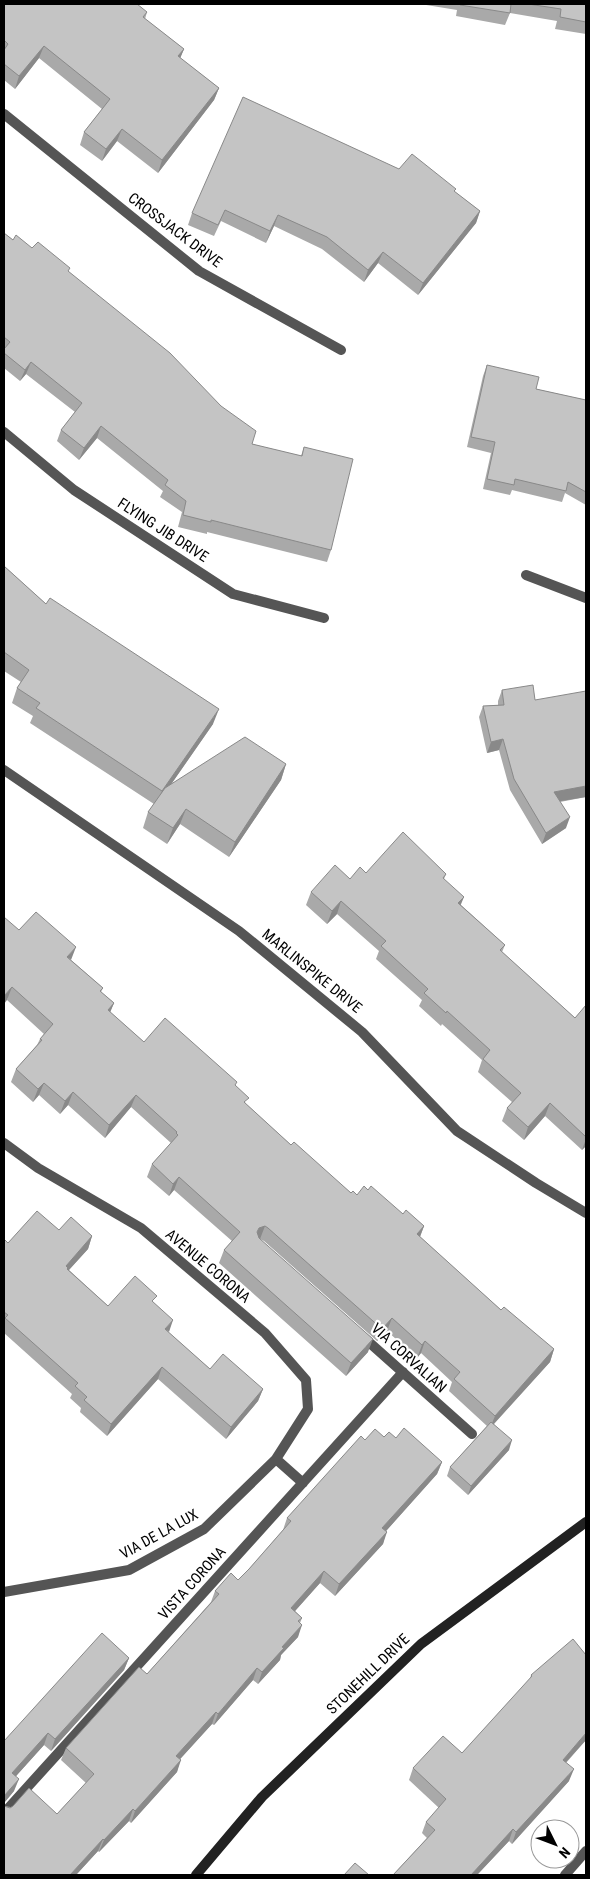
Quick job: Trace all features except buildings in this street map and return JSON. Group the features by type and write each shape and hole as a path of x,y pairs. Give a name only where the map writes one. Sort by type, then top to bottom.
{"main road":[{"name":"STONEHILL DRIVE","path":"196,1875 262,1797 421,1644 586,1522"}],"street":[{"name":"CROSSJACK DRIVE","path":"4,114 199,271 341,350"},
{"name":"FLYING JIB DRIVE","path":"4,432 74,490 233,594 324,618"},
{"path":"526,575 586,598"},
{"name":"MARLINSPIKE DRIVE","path":"4,770 239,931 362,1032 457,1131 536,1183 586,1213"},
{"name":"AVENUE CORONA","path":"4,1143 38,1168 141,1228 265,1333 306,1380 308,1409 276,1459"},
{"name":"VIA CORVALIAN","path":"353,1328 472,1434"},
{"name":"VISTA CORONA","path":"4,1813 403,1372"},
{"path":"276,1459 303,1483"},
{"name":"VIA DE LA LUX","path":"4,1592 129,1570 204,1529 276,1459"},
{"path":"564,1875 586,1851"}]}
